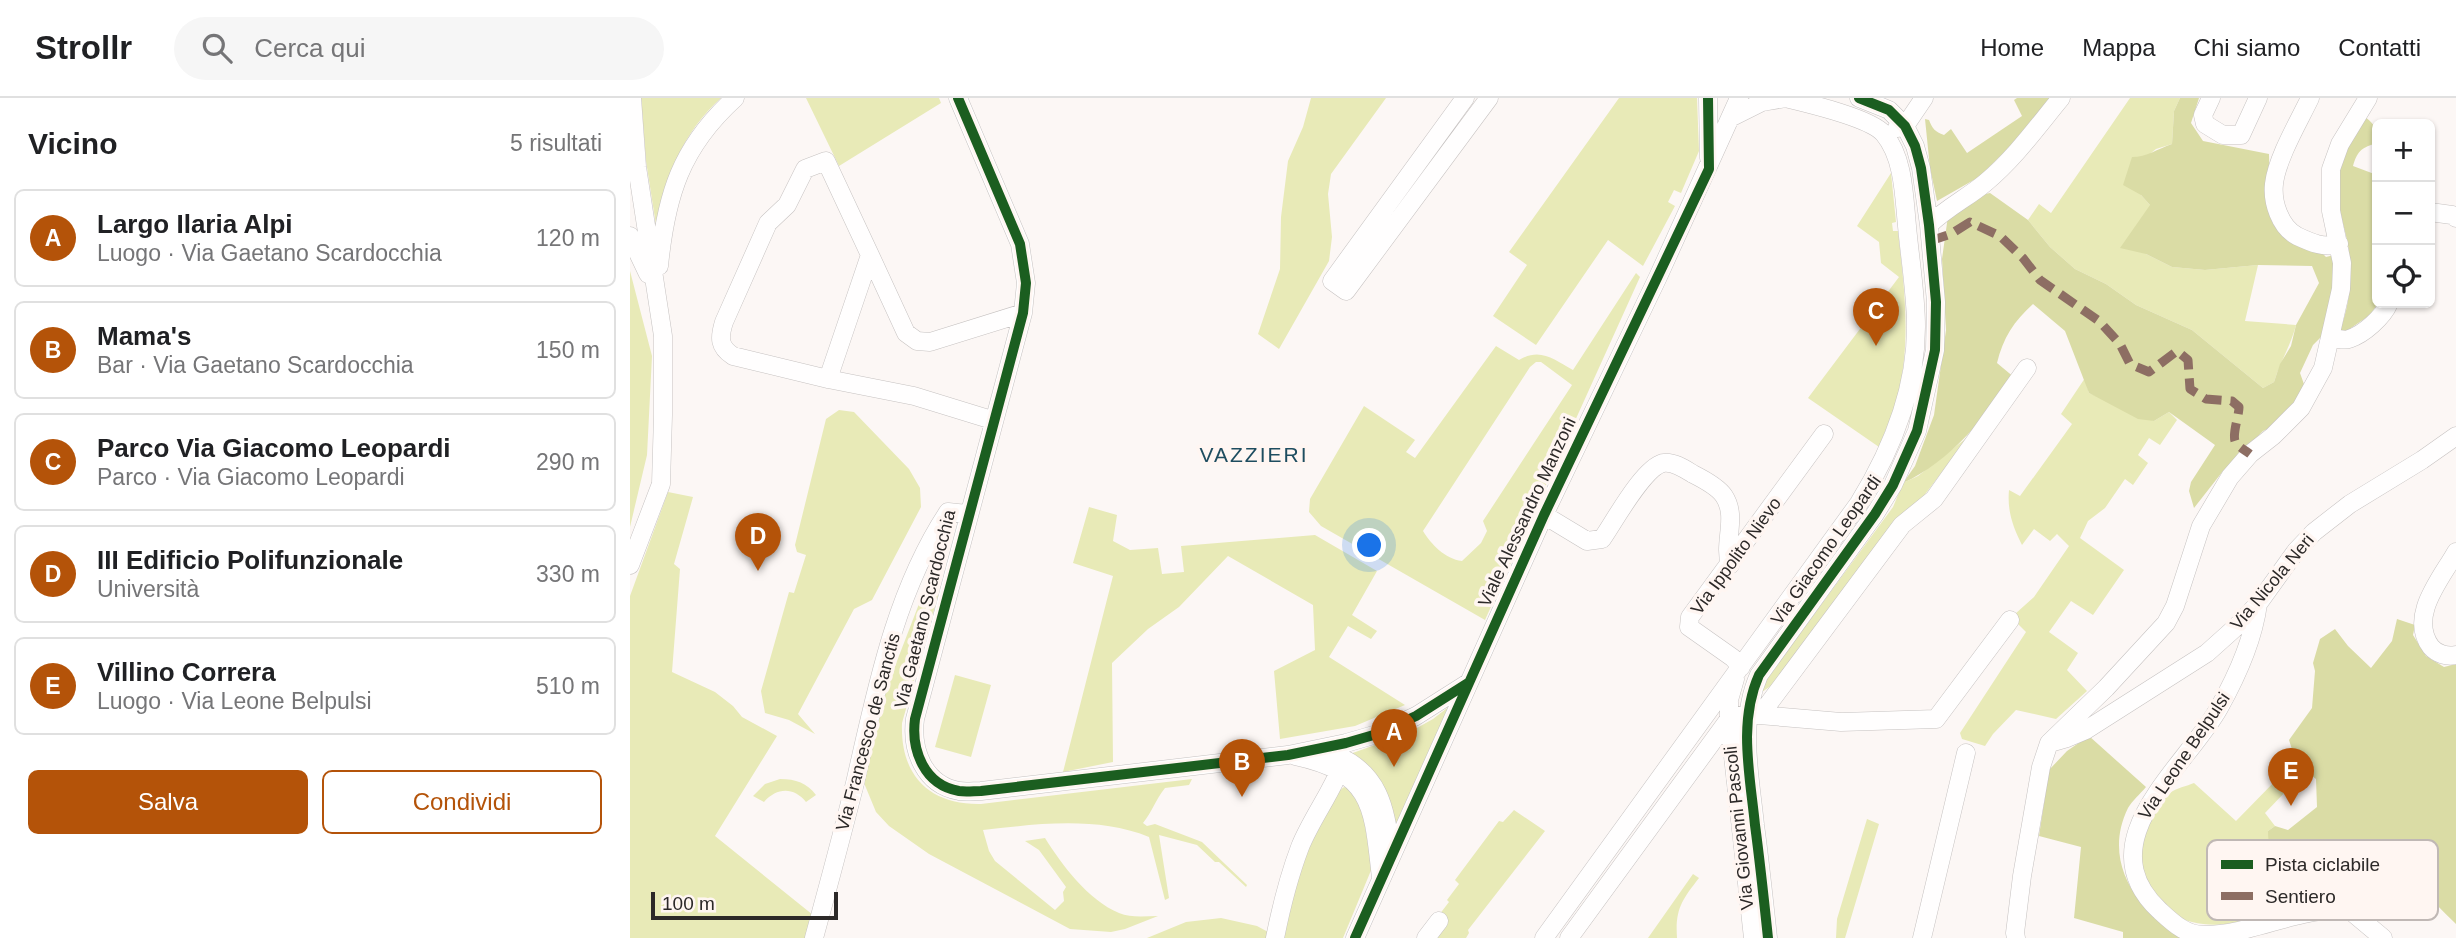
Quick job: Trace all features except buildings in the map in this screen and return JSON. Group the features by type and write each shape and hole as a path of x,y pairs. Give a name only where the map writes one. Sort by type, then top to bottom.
{"street":[{"path":"630,565 661,484 663,335 637,167 632,98"},
{"path":"656,291 662,234 674,186 708,123 735,98"},
{"path":"1465,98 1387,220 1489,98"},
{"name":"Viale Alessandro Manzoni","path":"1708,98 1709,169"},
{"path":"1719,98 1738,98"},
{"name":"Viale Alessandro Manzoni","path":"1355,938 1544,515 1709,169 1738,98"},
{"path":"1730,118 1762,102 1785,98 1850,116 1883,132 1905,125 1924,98"},
{"name":"Via Giacomo Leopardi","path":"1754,714 1753,690 1759,675 1875,514 1907,458 1922,412 1936,350 1936,302 1929,225 1915,146 1895,104 1859,98"},
{"path":"1929,225 1944,211 1984,184 2016,153 2061,98"},
{"path":"2211,98 2203,115 2206,124 2223,135 2241,135 2258,98"},
{"path":"2310,98 2285,150 2274,184 2278,215 2292,233 2315,244 2339,244"},
{"path":"2017,938 2015,933 2022,876 2041,767 2049,743 2106,688 2166,623 2175,606 2201,526 2230,477 2250,454 2301,408 2323,368 2332,338 2341,289 2339,244 2331,211 2331,169 2340,144 2368,98"},
{"name":"Via Gaetano Scardocchia","path":"959,104 1020,244 1026,283 1023,313 992,420 915,719 913,735 916,754 926,772 940,784 958,791 981,791 1288,755 1377,734 1416,716 1468,683"},
{"path":"1883,132 1895,104"},
{"name":"Via Giacomo Leopardi","path":"1544,938 1859,503 1876,475 1904,402 1916,328 1903,190 1893,149 1883,132"},
{"path":"992,420 914,396 733,356 724,350 719,338 768,223 787,205 805,169 826,161 906,333 917,341 930,342 1023,313"},
{"path":"1903,190 1923,187"},
{"path":"2435,213 2456,218"},
{"path":"630,236 656,291"},
{"path":"828,379 870,255"},
{"path":"1914,304 1936,302"},
{"path":"2332,338 2347,340 2362,332 2387,308"},
{"path":"1754,714 1902,526 1934,499 2027,368"},
{"name":"Via Ippolito Nievo","path":"1741,667 1733,658 1689,627 1690,617 1824,434"},
{"name":"Via Nicola Neri","path":"2049,743 2085,730 2207,653 2258,604 2296,551 2314,532 2350,504 2456,436"},
{"path":"1544,515 1587,541 1602,539 1651,470 1663,463 1676,465 1704,479 1724,496 1732,520 1727,553 1730,565"},
{"path":"1859,503 1875,514"},
{"name":"Via Francesco de Sanctis","path":"814,938 892,637 919,566 948,512 967,514"},
{"path":"2456,552 2427,602 2423,620 2425,634 2432,648 2441,654 2456,655"},
{"name":"Via Leone Belpulsi","path":"2258,604 2254,629 2237,673 2218,711 2176,766 2139,824 2133,845 2137,877 2154,906 2185,931 2201,935 2223,934 2280,920"},
{"path":"1728,719 1754,714 1841,722 1936,719 2010,620"},
{"name":"Via Giacomo Leopardi","path":"1569,938 1728,719 1730,700 1741,667"},
{"name":"Via Giovanni Pascoli","path":"1754,714 1748,755 1768,938"},
{"name":"Via Giovanni Pascoli","path":"1728,719 1754,938"},
{"name":"Via Gaetano Scardocchia","path":"1319,748 1342,765 1370,809 1381,881"},
{"path":"1922,938 1966,753"},
{"name":"Via Gaetano Scardocchia","path":"1288,755 1358,767 1370,778 1386,819 1392,855"},
{"path":"1275,938 1299,848 1342,765"},
{"path":"1589,877 1605,888"},
{"name":"Via Leone Belpulsi","path":"2361,920 2383,938"},
{"path":"1426,938 1439,921"}],"green space":[{"path":"641,98 721,98 686,140 665,189 656,225 646,161"},
{"path":"806,98 939,98 941,103 839,166"},
{"path":"1311,98 1386,98 1331,174 1328,194 1332,237 1329,261 1279,349 1258,334 1280,269 1281,217 1288,161 1303,127"},
{"path":"1619,98 1697,98 1699,151 1681,193 1674,190 1668,202 1675,206 1643,266 1608,240 1536,345 1493,316 1527,265 1509,252"},
{"path":"2050,98 2022,135 1979,177 1937,201 1930,168 1925,119 1941,134 1944,135 1951,129 1967,153 2022,116 2014,100"},
{"path":"2130,98 2180,98 2174,111 2172,144 2156,149 2146,157 2141,195 2150,205 2146,254 2172,267 2205,270 2258,265 2245,321 2296,325 2274,382 2263,388 2192,330 2136,305 2106,284 2075,269 2050,247 2028,220 2039,204 2051,213"},
{"path":"2180,98 2199,98 2191,123 2203,141 2269,154 2270,200 2326,257 2334,255 2338,266 2324,334 2313,345 2300,373 2305,387 2296,402 2276,425 2263,431 2223,471 2194,508 2189,491 2191,482 2215,445 2169,412 2154,421 2138,419 2089,393 2065,331 2033,304 2010,330 1997,363 2015,378 1965,438 1936,463 1903,483 1915,466 1934,415 1946,330 1942,259 1948,216 1976,196 1990,193 2028,220 2050,247 2075,269 2106,284 2136,305 2192,330 2263,388 2274,382 2280,364 2291,346 2296,325 2319,283 2312,266 2258,265 2205,270 2172,267 2146,254 2120,248 2150,205 2141,195 2123,185 2132,157 2172,144 2174,111"},
{"path":"2365,117 2372,123 2372,145 2360,151 2353,166 2372,173 2372,308 2375,308 2370,315 2345,332 2340,330 2349,297 2350,262 2338,200 2337,180 2343,154"},
{"path":"1891,173 1896,222 1892,223 1893,231 1898,231 1906,331 1899,391 1879,447 1808,398 1899,277 1881,263 1879,242 1857,226"},
{"path":"630,271 652,356 647,455 630,527"},
{"path":"1636,273 1640,277 1485,620 1321,526 1309,512 1310,499 1364,406 1415,440 1406,452 1415,458 1496,346 1519,360 1534,355 1547,356 1573,370","holes":["1541,362 1572,385 1483,521 1487,531 1481,543 1462,561 1456,560 1434,546 1423,531 1530,367"]},
{"path":"2085,378 2089,393 2154,421 2169,412 2177,420 2160,445 2149,438 2138,455 2148,463 2133,485 2125,479 2105,508 2088,521 2080,538 2124,570 2093,615 2071,601 2049,632 2078,653 2067,670 2087,691 2056,719 2016,710 1985,746 1962,739 1960,733 2026,632 2018,624 2015,614 2034,597 2069,546 2057,534 2050,541 2034,529 2022,545 2011,519 2009,490 2020,496 2072,424 2061,414"},
{"path":"839,410 854,412 909,469 920,488 921,507 872,600 854,609 798,714 815,734 789,720 765,713 761,691 789,592 794,593 806,555 797,552 795,545 826,419"},
{"path":"1969,436 1778,681 1762,692 1759,689 1893,507 1903,483 1918,476"},
{"path":"668,492 693,497 674,564 680,569 672,672 715,692 742,717 777,736 715,836 813,915 806,938 630,938 630,596"},
{"path":"1089,507 1117,515 1113,541 1130,550 1158,548 1162,574 1184,572 1181,546 1315,535 1377,571 1352,615 1377,631 1371,639 1348,626 1329,657 1405,705 1355,726 1280,739 1274,671 1315,650 1313,605 1228,556 1179,607 1148,629 1112,663 1113,762 1063,772 1113,576 1073,563"},
{"path":"942,544 948,545 935,588 938,596 902,723 906,758 921,783 946,799 981,804 1192,779 1189,785 1165,788 1143,823 1147,826 1155,824 1202,842 1247,885 1246,887 1197,845 1159,835 1169,898 1165,900 1149,837 1109,826 1067,823 983,830 995,861 1055,910 1064,901 1063,892 1066,887 1039,850 1025,841 1045,838 1086,891 1108,907 1128,916 1158,916 1111,932 1070,929 929,854 889,826 876,812 864,783 887,687"},
{"path":"2397,619 2415,625 2413,635 2426,656 2444,667 2456,664 2456,924 2438,906 2438,840 2268,839 2268,831 2275,826 2288,830 2317,807 2316,779 2297,765 2289,740 2312,708 2315,671 2313,663 2320,639 2335,629 2371,668 2392,641"},
{"path":"955,675 991,685 971,757 935,747"},
{"path":"1451,705 1397,829 1350,754 1408,733"},
{"path":"2089,736 2146,787 2128,808 2121,828 2119,848 2122,867 2129,885 2140,901 2169,928 2186,938 2123,938 2123,932 2074,918 2081,847 2039,836 2049,770 2067,751"},
{"path":"2281,775 2290,787 2265,813 2275,826 2268,831 2271,840 2207,840 2207,920 2246,920 2218,925 2192,922 2178,917 2157,897 2142,865 2141,840 2153,814 2172,791 2194,783 2236,821"},
{"path":"780,779 801,782 816,795 806,802 791,791 780,791 764,802 753,796 765,784"},
{"path":"1344,787 1352,790 1361,801 1372,868 1343,938 1283,938 1301,861 1333,796"},
{"path":"1514,810 1545,831 1468,930 1466,938 1431,938 1439,915 1459,884 1455,880 1499,821 1503,822"},
{"path":"1867,819 1879,824 1845,938 1836,938 1837,919"},
{"path":"1693,874 1699,878 1681,905 1677,919 1677,938 1648,938"},
{"path":"1221,918 1257,926 1270,933 1268,938 1147,938 1186,922"}],"marked path":[{"path":"1930,241 1951,234 1970,222 2000,236 2023,258 2040,280 2099,321 2120,344 2130,364 2149,372 2177,351 2188,360 2190,389 2206,399 2232,401 2239,407 2235,440 2250,454"}],"cycle path":[{"path":"958,98 1020,244 1026,283 1023,313 915,719 918,754 929,774 947,787 962,791 981,791 1288,755 1377,734 1416,716 1468,683"},
{"path":"1355,938 1544,515 1709,169 1708,98"},
{"path":"1768,938 1747,749 1753,693 1759,675 1893,485 1917,431 1935,350 1936,302 1929,225 1915,146 1905,126 1889,110 1859,98"}],"place":[{"name":"Parco Via Giacomo Leopardi","path":"1876,346"},
{"name":"III Edificio Polifunzionale","path":"758,571"},
{"name":"Largo Ilaria Alpi","path":"1394,767"},
{"name":"Mama's","path":"1242,797"},
{"name":"Villino Correra","path":"2291,806"}],"district":[{"name":"VAZZIERI","path":"1254,454"}]}
